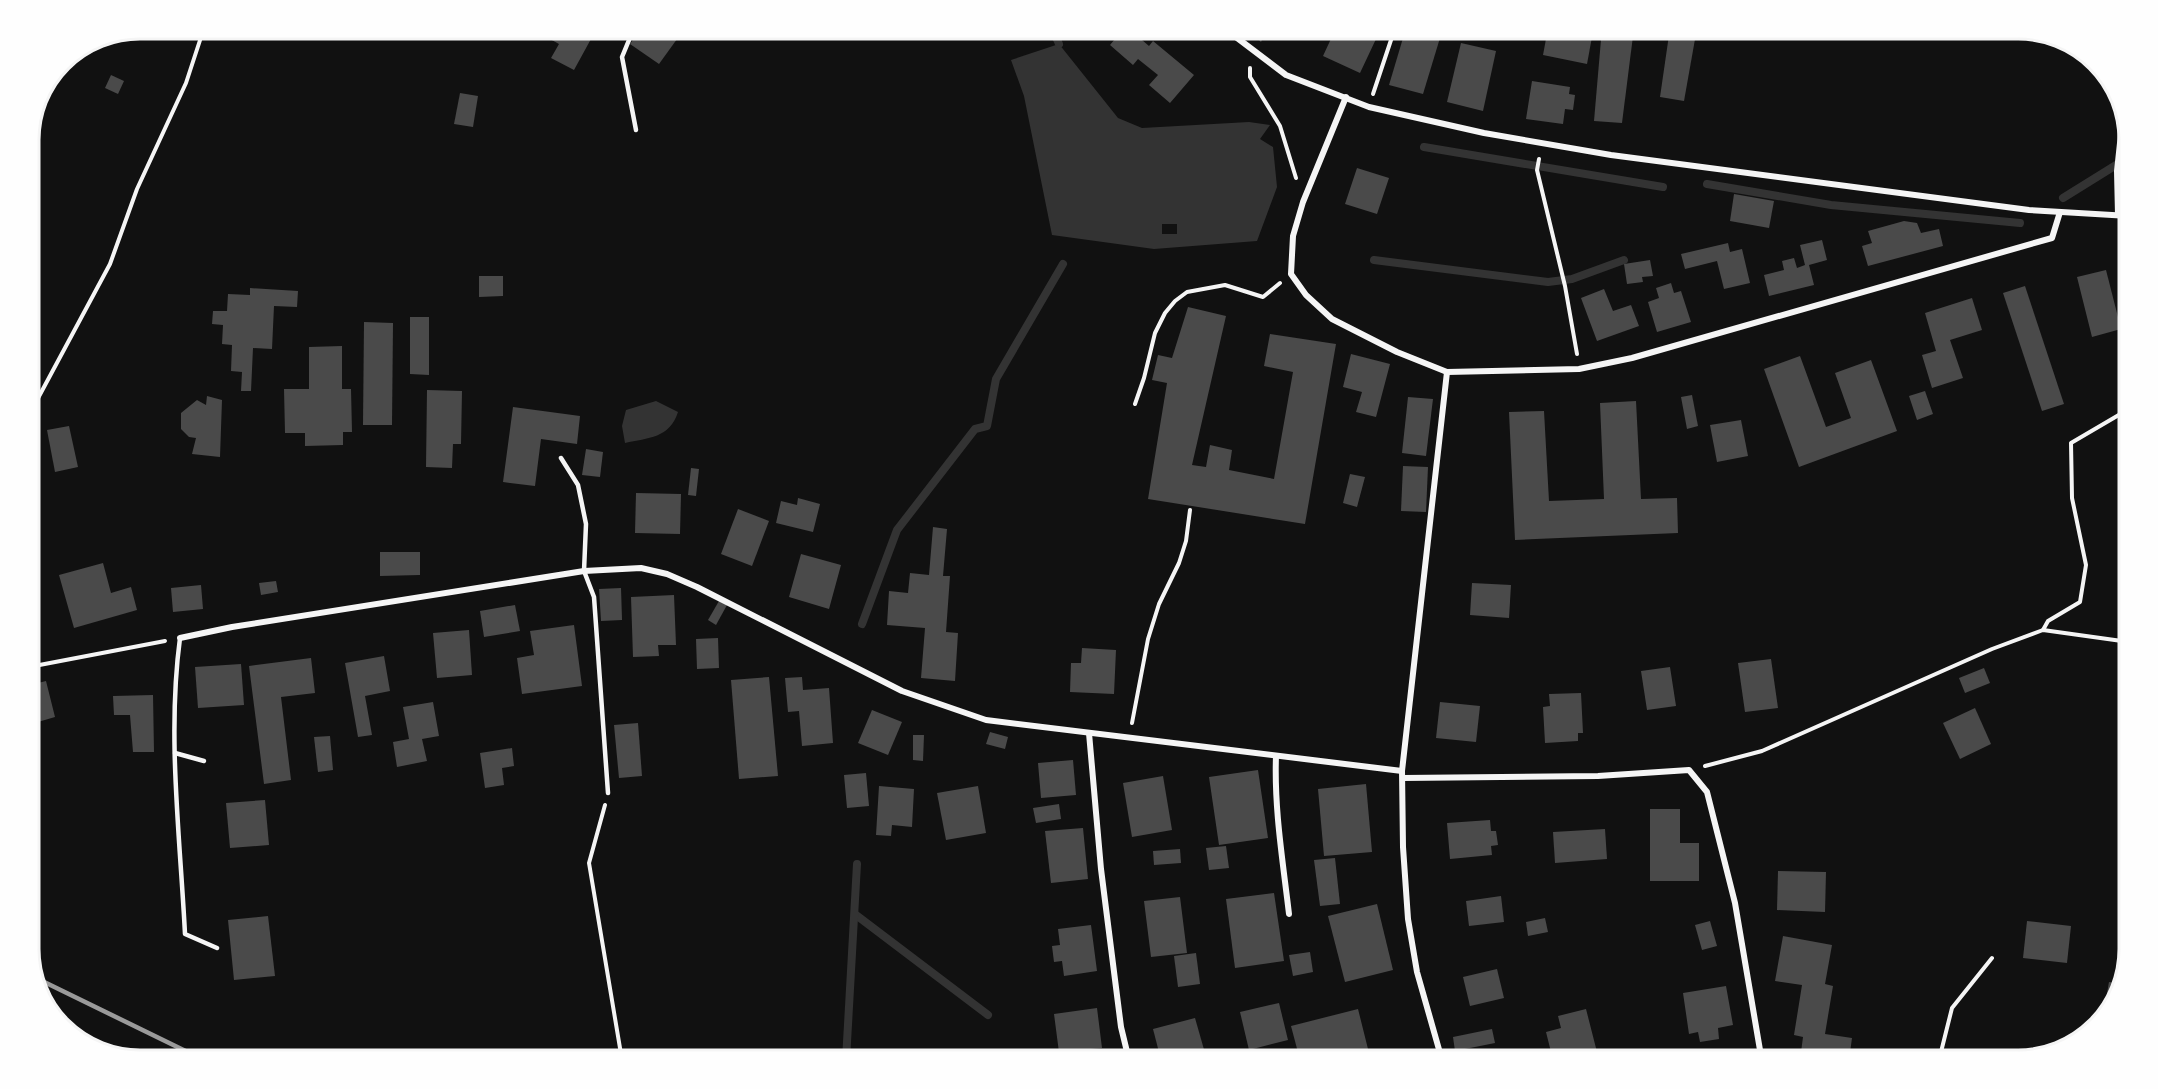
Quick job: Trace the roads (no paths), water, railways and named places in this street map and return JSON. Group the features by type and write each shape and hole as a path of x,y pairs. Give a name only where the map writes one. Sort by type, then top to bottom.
{"street":[{"path":"1237,39 1286,75 1369,106 1484,133 1554,146 2028,210 2118,215 2119,148"},
{"path":"1346,97 1296,224 1291,274 1306,295 1332,319 1397,352 1447,372 1579,369 1632,358 2052,238 2060,212"},
{"path":"1438,1050 1417,972 1408,919 1403,847 1402,775 1447,372"},
{"path":"180,638 232,627 584,571 641,568 667,574 697,586 902,691 986,720 1275,756 1402,775 1598,776 1689,770 1707,792 1735,903 1760,1050"},
{"path":"1089,733 1101,869 1121,1027 1127,1050"},
{"path":"1275,756 1278,811 1289,914"}],"lane":[{"path":"629,39 622,57 636,130"},
{"path":"561,458 578,485 586,524 584,571 594,597 608,794"},
{"path":"180,638 177,663 175,753 184,934 217,948"},
{"path":"175,753 204,761"}],"waterway":[{"path":"1057,39 1059,44"},
{"path":"1424,147 1663,187"},
{"path":"2063,198 2119,163"},
{"path":"1707,184 1831,205 2020,223"},
{"path":"1374,260 1548,282 1572,279 1624,260"},
{"path":"862,624 897,530 975,429 987,426 996,379 1063,264"},
{"path":"847,1050 857,864"},
{"path":"856,915 988,1015"}],"railway":[{"path":"44,982 184,1050"}]}
